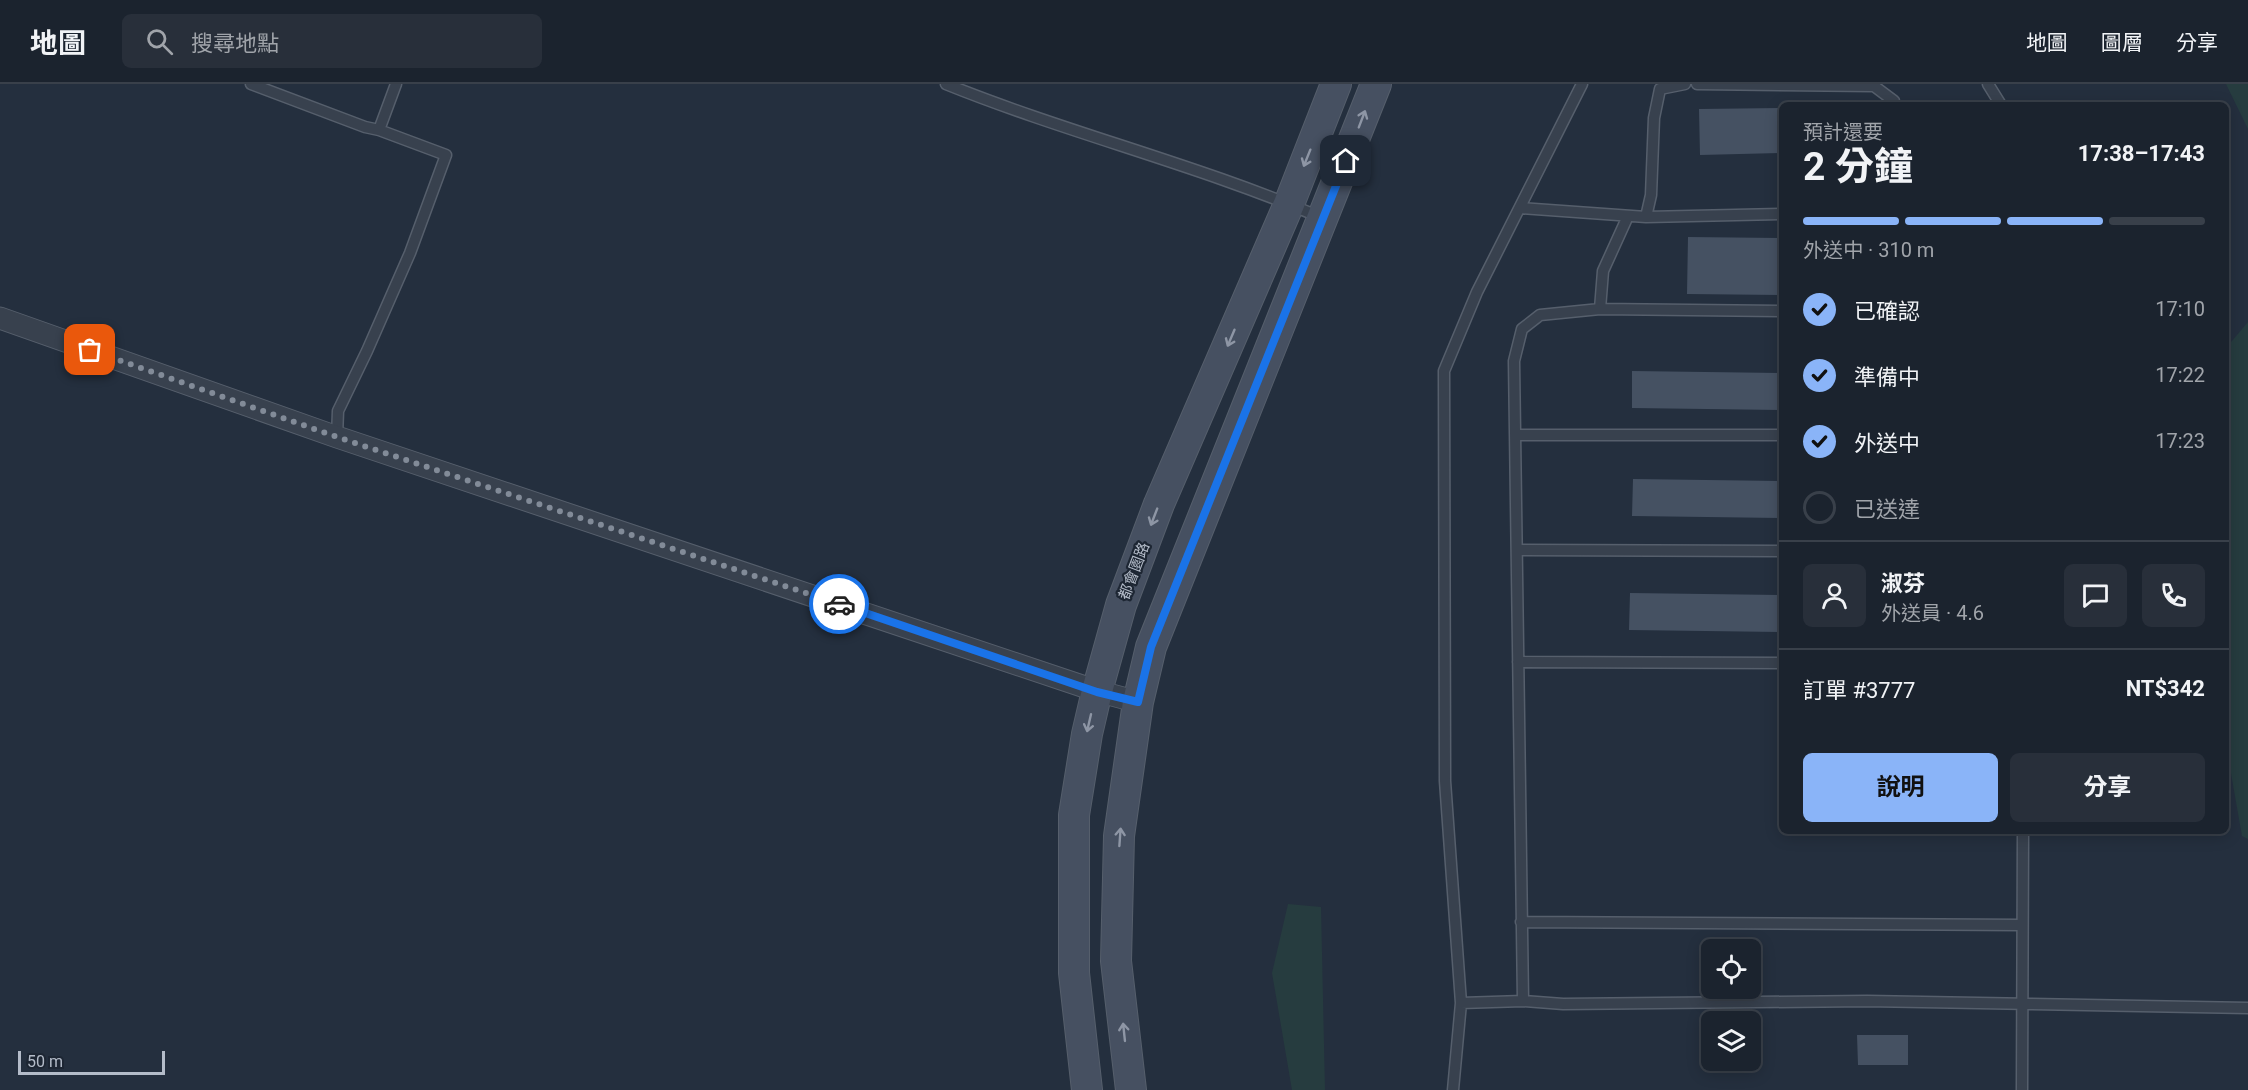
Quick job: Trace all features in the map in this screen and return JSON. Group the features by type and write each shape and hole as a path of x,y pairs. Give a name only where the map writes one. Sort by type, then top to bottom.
{"street":[{"name":"都會園路","path":"1087,1090 1074,973 1074,815 1087,734 1097,692 1121,605 1159,504 1288,204 1336,84"},
{"path":"1131,1090 1116,962 1119,837 1138,702 1155,636 1376,84"},
{"path":"0,318 337,437 1097,692 1138,702"}],"lane":[{"path":"251,84 446,155 410,253 338,411 337,437"},
{"path":"379,130 396,84"},
{"path":"946,84 1075,132 1196,169 1323,219"},
{"path":"1453,1090 1461,1003 1445,781 1444,371 1477,292 1582,84"},
{"path":"1646,217 1652,195 1654,118 1660,89 1685,84"},
{"path":"1697,84 1874,86 1894,102"},
{"path":"1988,84 1999,102"},
{"path":"1520,208 1646,217 1779,214"},
{"path":"1600,309 1603,271 1628,216"},
{"path":"1523,1001 1514,361 1522,329 1540,315 1600,309 1779,311"},
{"path":"1515,435 1779,435"},
{"path":"1517,550 1779,551"},
{"path":"1518,662 1779,663"},
{"path":"2022,1090 2023,834"},
{"path":"1521,922 2022,925"},
{"path":"1461,1003 1855,1001 2248,1008"}],"green space":[{"path":"2226,84 2248,84 2248,129"},
{"path":"2248,322 2248,839 2242,836 2229,762 2229,344"},
{"path":"1288,904 1321,907 1325,1090 1292,1090 1272,973"}],"building":[{"path":"1779,108 1779,153 1700,155 1699,109"},
{"path":"1688,237 1779,238 1779,295 1687,294"},
{"path":"1632,371 1779,373 1779,410 1632,408"},
{"path":"1633,479 1779,481 1779,518 1632,516"},
{"path":"1630,593 1779,595 1779,632 1629,630"},
{"path":"1857,1035 1908,1035 1908,1065 1858,1065"}],"way so far":[{"path":"90,350 337,437 839,604"}],"route":[{"path":"839,604 1097,692 1138,702 1151,647 1180,571 1346,161"}]}
